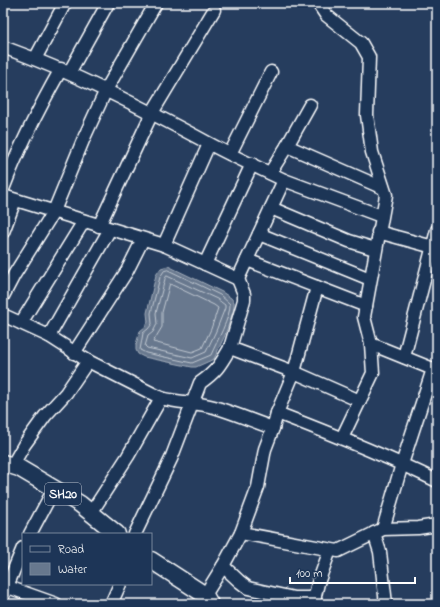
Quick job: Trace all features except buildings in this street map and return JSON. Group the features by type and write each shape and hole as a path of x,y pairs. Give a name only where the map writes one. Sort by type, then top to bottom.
{"main road":[{"name":"SH20","path":"8,464 19,468 80,504 116,533"},
{"path":"152,561 207,601"}],"street":[{"path":"35,59 65,3"},
{"path":"3,189 14,161 38,111 108,3"},
{"path":"3,296 14,275 54,212 84,138 106,90 156,3"},
{"path":"318,3 326,16 361,43 369,57 367,115 372,152 386,195 378,232 364,317 370,344 373,373 342,438"},
{"path":"49,336 105,228 152,113 214,10"},
{"path":"4,49 65,71 106,90 209,144 284,180 381,216"},
{"path":"230,154 271,72"},
{"path":"270,173 310,105"},
{"path":"164,245 209,144"},
{"path":"287,146 383,188"},
{"path":"205,264 252,164"},
{"path":"238,279 284,180"},
{"path":"3,196 164,245 238,279 244,294 244,300 230,348 221,365 209,377 200,383 171,459 135,533"},
{"path":"3,232 15,200"},
{"path":"271,208 349,241 375,249"},
{"path":"21,323 84,221"},
{"path":"404,357 435,247 437,230"},
{"path":"378,232 435,247"},
{"path":"259,234 370,279"},
{"path":"74,353 127,271 143,239"},
{"path":"247,260 366,306"},
{"path":"207,601 223,566 241,533 258,487 265,449 277,413 294,372 317,287"},
{"path":"3,315 49,336 88,361 161,398 213,407 273,428"},
{"path":"370,344 435,369 379,531 386,604"},
{"path":"230,348 294,372 360,401"},
{"path":"8,464 45,416 66,393 88,361"},
{"path":"90,513 128,456 161,398"},
{"path":"277,413 342,438 437,481"},
{"path":"31,533 54,489"},
{"path":"241,533 338,551 379,531 437,525"},
{"path":"22,550 5,591 56,604"},
{"path":"223,566 248,588 314,601 318,583 330,550"},
{"path":"111,604 120,585"}],"water":[{"path":"168,266 222,292 234,302 234,309 225,335 214,359 196,367 144,357 138,354 136,350 136,344 140,331 148,322 147,313 156,275 161,268"}]}
